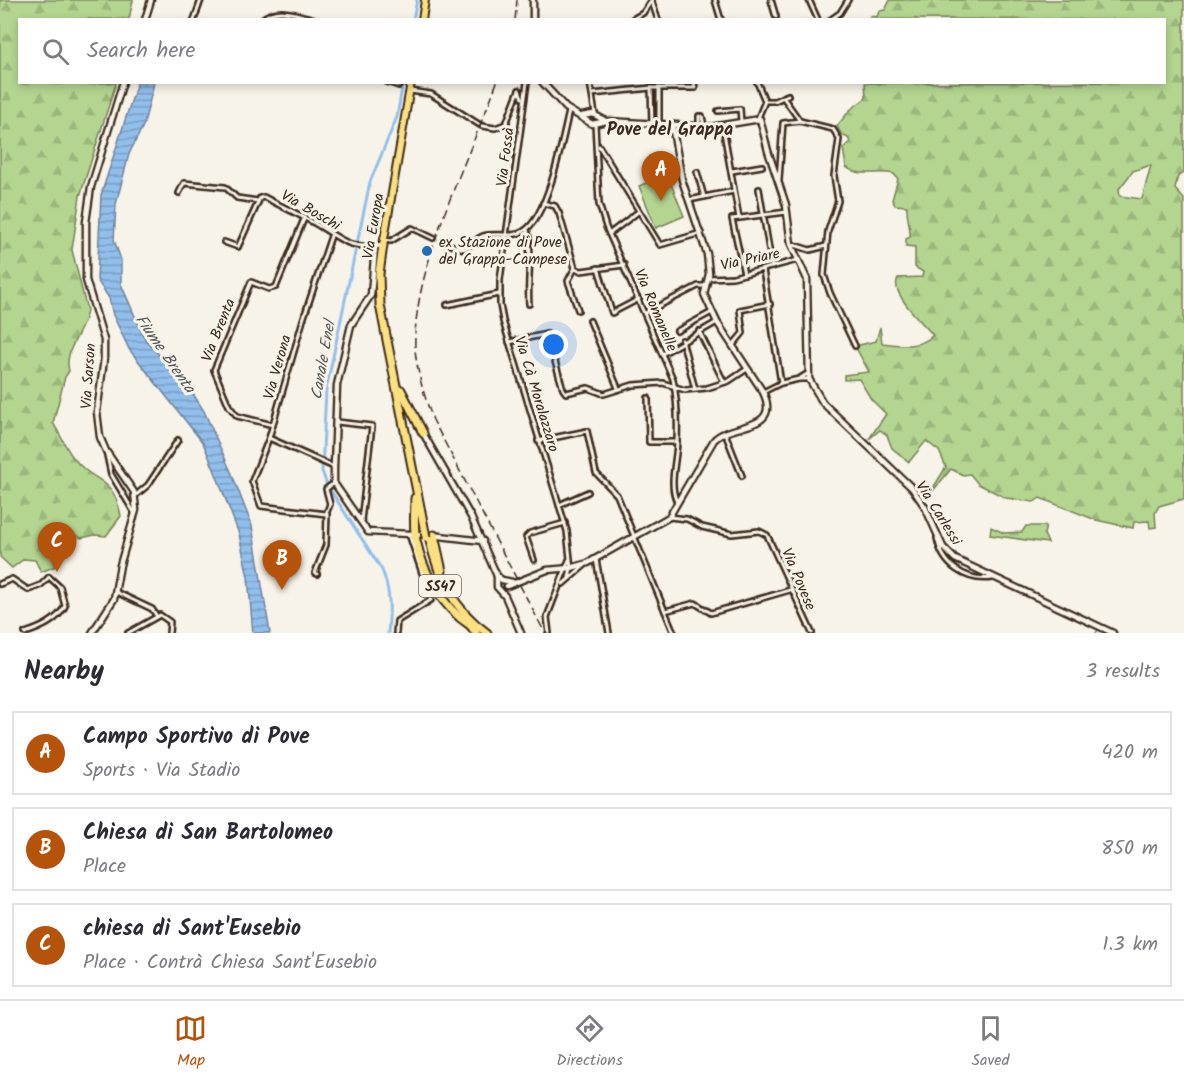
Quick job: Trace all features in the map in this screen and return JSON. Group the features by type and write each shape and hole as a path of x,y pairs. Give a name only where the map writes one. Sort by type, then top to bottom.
{"highway":[{"name":"Via Europa","path":"384,242 379,295 394,374"},
{"name":"SS47","path":"394,374 437,569 447,591 465,614 487,633"},
{"path":"394,374 423,433"},
{"name":"SS47","path":"400,402 414,478 429,535 433,568 442,589 474,629"},
{"path":"414,478 412,534 435,589 457,617 474,629"},
{"path":"429,535 438,545 447,591"},
{"path":"438,545 444,536"}],"main road":[{"path":"422,18 425,0"},
{"name":"Via Europa","path":"384,242 412,84"}],"street":[{"path":"145,18 151,0"},
{"path":"194,18 201,0"},
{"path":"533,0 533,18"},
{"path":"715,0 720,18"},
{"path":"771,0 776,17"},
{"path":"809,0 817,18"},
{"path":"833,18 840,13 848,0"},
{"path":"634,18 643,13 652,1"},
{"path":"652,1 657,18"},
{"path":"265,18 277,11 308,18"},
{"name":"Via Sarson","path":"122,84 91,188 86,222 86,280 104,340 104,359 97,412 100,437 106,452 135,496"},
{"path":"393,84 399,86"},
{"path":"413,84 418,91"},
{"name":"Via Fossà","path":"507,234 527,84"},
{"path":"544,84 571,112 593,120 652,126 723,127 758,118"},
{"path":"590,84 592,94 636,88 695,88 694,84"},
{"path":"758,84 765,101 758,118"},
{"path":"651,88 652,126"},
{"path":"659,126 661,88"},
{"path":"410,92 431,94 481,125 495,128 506,124 519,90 522,95 522,115"},
{"name":"Via Romanelle","path":"592,94 593,120 598,145 599,204 608,234 639,299 674,386 678,442 673,493 678,503"},
{"path":"765,101 775,101 788,95"},
{"path":"783,97 800,121"},
{"path":"651,103 659,103"},
{"path":"718,111 740,109 742,122"},
{"path":"444,243 464,249 481,237 514,235 527,230 543,203 562,151 567,120 571,112"},
{"path":"701,116 702,127"},
{"path":"758,118 761,120 768,151 779,181 787,212 791,244 807,279 809,302 808,376 781,383 764,392"},
{"path":"779,181 782,125 800,121 833,129 839,139 834,176 838,201 830,224 824,275 855,346"},
{"path":"561,585 588,563 669,517 707,450 725,431 748,427 761,420 768,405 764,392 717,322 704,294 704,286 708,278 707,254 682,180 672,125"},
{"path":"676,139 680,126"},
{"path":"723,127 739,218"},
{"path":"598,145 660,244 701,233"},
{"path":"731,171 762,166"},
{"path":"697,172 704,197"},
{"path":"179,193 183,183 225,187 237,198 258,201"},
{"path":"759,189 772,268"},
{"path":"689,201 734,191"},
{"name":"Via Boschi","path":"224,242 238,247 258,201 264,197 331,236 354,245 375,246 384,242"},
{"path":"543,203 555,206 559,213 575,268 568,281 578,310"},
{"path":"608,234 638,212"},
{"path":"744,274 732,219 787,212"},
{"name":"Via Brenta","path":"273,424 237,416 229,406 214,370 251,282 269,289 276,287 304,219"},
{"path":"384,242 392,241 412,228 433,238"},
{"path":"527,230 529,304"},
{"name":"Via Cà Moralazzaro","path":"507,234 500,294 509,342 565,523 570,545 569,568"},
{"name":"Via Verona","path":"327,513 315,514 261,506 252,481 269,438 303,320 331,236"},
{"path":"791,244 810,250 826,246"},
{"path":"375,246 371,295 351,325 337,385 333,484 368,532 482,540"},
{"name":"Via Priare","path":"708,278 722,279 798,260"},
{"path":"575,268 581,271 624,265"},
{"path":"598,268 612,313 639,299"},
{"path":"763,270 781,383"},
{"path":"645,313 698,286 704,286"},
{"path":"447,305 500,294"},
{"path":"732,346 743,333 740,310 770,304"},
{"path":"677,331 712,312"},
{"path":"590,321 618,388"},
{"path":"662,354 682,340 717,322"},
{"path":"699,331 724,382"},
{"path":"509,342 547,334 566,393 591,388 604,393 618,388 663,383 695,389 724,382 747,369"},
{"path":"682,340 695,389"},
{"name":"Via Carlessi","path":"808,376 829,409 912,488 925,507 943,547 955,559 1113,633"},
{"path":"648,398 649,442 678,442"},
{"path":"337,422 372,426 361,524"},
{"path":"538,441 587,431 596,472 617,495 674,633"},
{"path":"725,431 742,476"},
{"path":"423,433 488,552 521,633"},
{"path":"269,438 334,467"},
{"path":"92,633 110,608 116,592 120,565 135,516 135,496 148,484 178,440"},
{"path":"106,452 111,474 135,516"},
{"path":"317,574 315,573 326,544 327,513 330,504 326,489 333,484"},
{"path":"559,505 588,492"},
{"name":"Via Povese","path":"669,517 687,519 702,527 732,534 759,531 767,535 790,590 812,633"},
{"path":"534,560 526,537 530,533 565,523"},
{"path":"396,633 397,621 431,600 412,534"},
{"path":"937,536 940,552 952,567 975,578 994,578"},
{"path":"468,539 488,552"},
{"path":"596,559 609,633"},
{"path":"502,584 547,570 588,563"},
{"path":"569,568 569,577"},
{"path":"549,633 547,617 569,568"},
{"path":"0,584 12,579 28,590 49,577 60,587 65,606 61,614 56,619 25,633"},
{"path":"665,611 695,603 711,613 790,590"},
{"path":"116,592 152,609 156,615"},
{"path":"128,633 156,615 164,615 170,622 169,633"}],"green space":[{"path":"0,0 133,0 129,18 18,18 18,84 116,84 80,196 72,250 87,310 69,355 69,371 65,377 53,423 69,452 80,465 108,486 118,502 121,516 106,536 95,535 81,538 66,530 59,546 56,566 41,572 35,560 24,559 12,568 0,557"},
{"path":"890,0 1184,0 1184,173 1178,176 1175,189 1184,199 1184,499 1159,506 1155,513 1156,527 1150,528 1149,521 1134,522 1133,528 1096,520 1040,498 1034,502 1006,498 978,484 970,474 963,475 951,469 927,498 946,467 939,451 926,441 909,462 892,448 887,435 880,430 869,439 886,414 871,399 859,379 844,380 844,375 869,372 855,346 876,341 880,327 882,343 916,344 933,335 915,316 898,292 898,278 922,277 923,272 915,267 915,247 906,246 906,239 910,237 907,206 895,205 892,200 898,179 894,174 863,173 846,167 843,148 850,142 837,126 850,110 866,98 865,84 1166,84 1166,18 869,18 870,16 877,17 879,11 885,10","holes":["1151,165 1142,199 1120,196 1119,189 1133,171"]},
{"path":"667,174 684,216 656,228 639,186"},
{"path":"1026,526 1046,526 1044,534 1048,543 990,535 991,527 1004,533 1022,532"}],"water":[{"path":"137,84 154,84 144,124 129,154 116,204 114,240 121,260 121,284 145,339 190,389 204,411 232,474 252,526 270,633 253,633 248,577 239,534 203,443 129,349 113,315 109,298 97,280 101,195"}],"waterway":[{"name":"Canale Enel","path":"413,18 417,0"},
{"name":"Canale Enel","path":"388,633 389,601 382,570 327,485 322,471 326,390 370,182 397,117 403,84"}],"tunnel":[{"path":"433,238 444,243"}],"railway":[{"path":"515,18 517,0"},
{"path":"496,84 432,249 417,317 415,349 422,385 433,420 545,633"}],"place":[{"name":"Campo Sportivo di Pove","path":"661,201"},
{"name":"ex Stazione di Pove del Grappa-Campese","path":"427,251"},
{"name":"chiesa di Sant'Eusebio","path":"57,572"},
{"name":"Chiesa di San Bartolomeo","path":"282,590"}],"district":[{"name":"Pove del Grappa","path":"670,129"}],"water label":[{"name":"Fiume Brenta","path":"166,353"}]}
